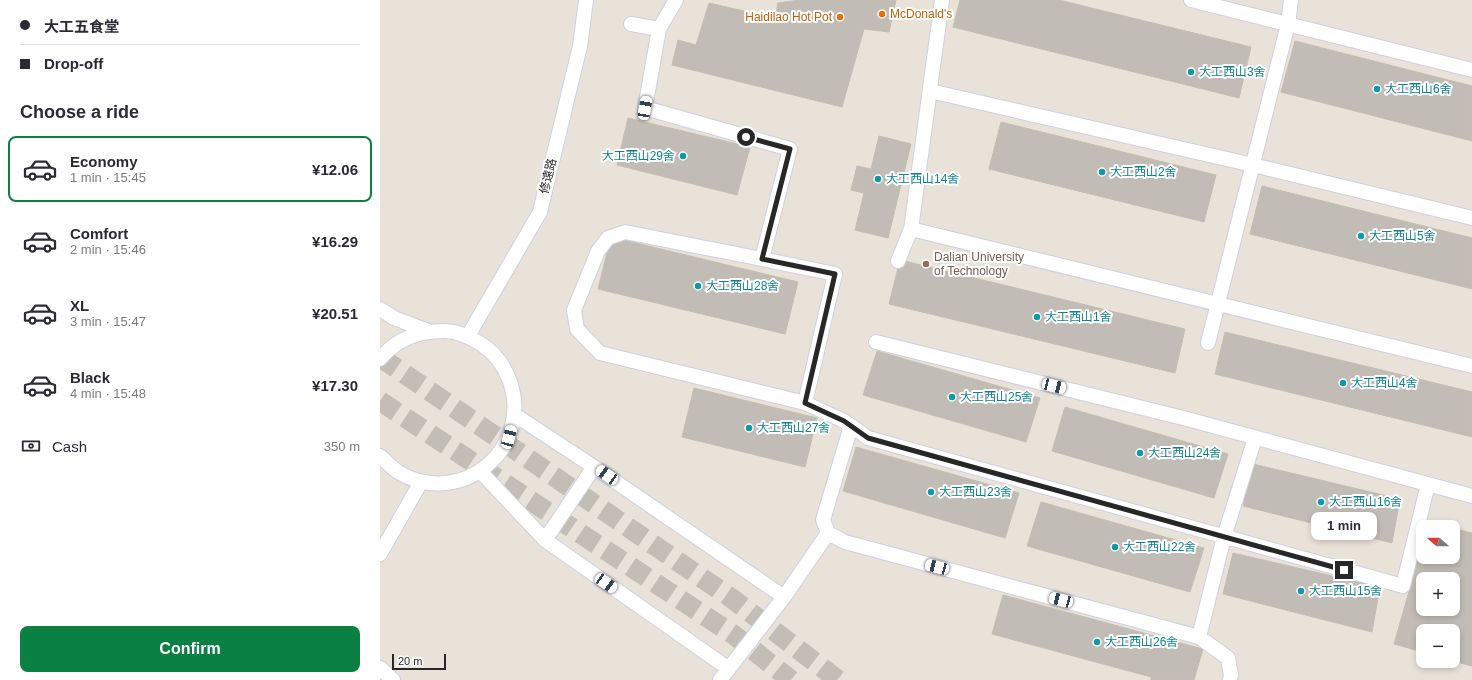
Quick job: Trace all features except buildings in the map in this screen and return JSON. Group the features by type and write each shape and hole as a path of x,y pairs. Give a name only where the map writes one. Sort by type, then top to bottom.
{"street":[{"name":"修遠路","path":"468,336 540,212 580,46 586,0"},
{"path":"676,0 659,29 645,108 790,149 762,259"},
{"path":"898,261 911,230 942,0"},
{"path":"1191,0 1472,70"},
{"path":"1208,343 1288,24 1290,0"},
{"path":"631,24 659,29"},
{"path":"930,91 1253,165 1472,218"},
{"path":"911,230 1218,303 1472,366"},
{"path":"805,403 835,274 625,232 608,238 598,251 574,310 577,329 600,353 805,403 844,421 868,438 1403,586 1428,484"},
{"path":"380,309 394,318 428,331"},
{"path":"380,360 387,350 406,338 428,331 448,331 468,336 489,349 504,368 513,390 515,415 509,437 498,456 480,471 462,480 443,484 421,482 398,472 380,456"},
{"path":"876,342 1255,438 1472,496"},
{"path":"515,415 594,467 784,597"},
{"path":"851,426 823,520 828,533 845,542 1199,638 1228,658 1231,675 1230,680"},
{"path":"1199,638 1224,537 1255,438"},
{"path":"545,540 594,467"},
{"path":"480,471 545,540 725,674 784,597 828,533"},
{"path":"380,554 421,482"},
{"path":"380,668 393,680"}],"tunnel":[{"path":"380,357 734,600 838,680"},
{"path":"380,401 734,635 791,680"}],"place":[{"name":"McDonald's","path":"882,14"},
{"name":"Haidilao Hot Pot","path":"840,17"},
{"name":"大工西山3舍","path":"1191,72"},
{"name":"大工西山6舍","path":"1377,89"},
{"name":"大工西山29舍","path":"683,156"},
{"name":"大工西山2舍","path":"1102,172"},
{"name":"大工西山14舍","path":"878,179"},
{"name":"大工西山5舍","path":"1361,236"},
{"name":"Dalian University of Technology","path":"926,264"},
{"name":"大工西山28舍","path":"698,286"},
{"name":"大工西山1舍","path":"1037,317"},
{"name":"大工西山4舍","path":"1343,383"},
{"name":"大工西山25舍","path":"952,397"},
{"name":"大工西山27舍","path":"749,428"},
{"name":"大工西山24舍","path":"1140,453"},
{"name":"大工西山23舍","path":"931,492"},
{"name":"大工西山16舍","path":"1321,502"},
{"name":"大工西山22舍","path":"1115,547"},
{"name":"大工西山15舍","path":"1301,591"},
{"name":"大工西山26舍","path":"1097,642"}],"route":[{"path":"746,137 790,149 762,259 835,274 805,403 844,421 868,438 1344,570"}]}
